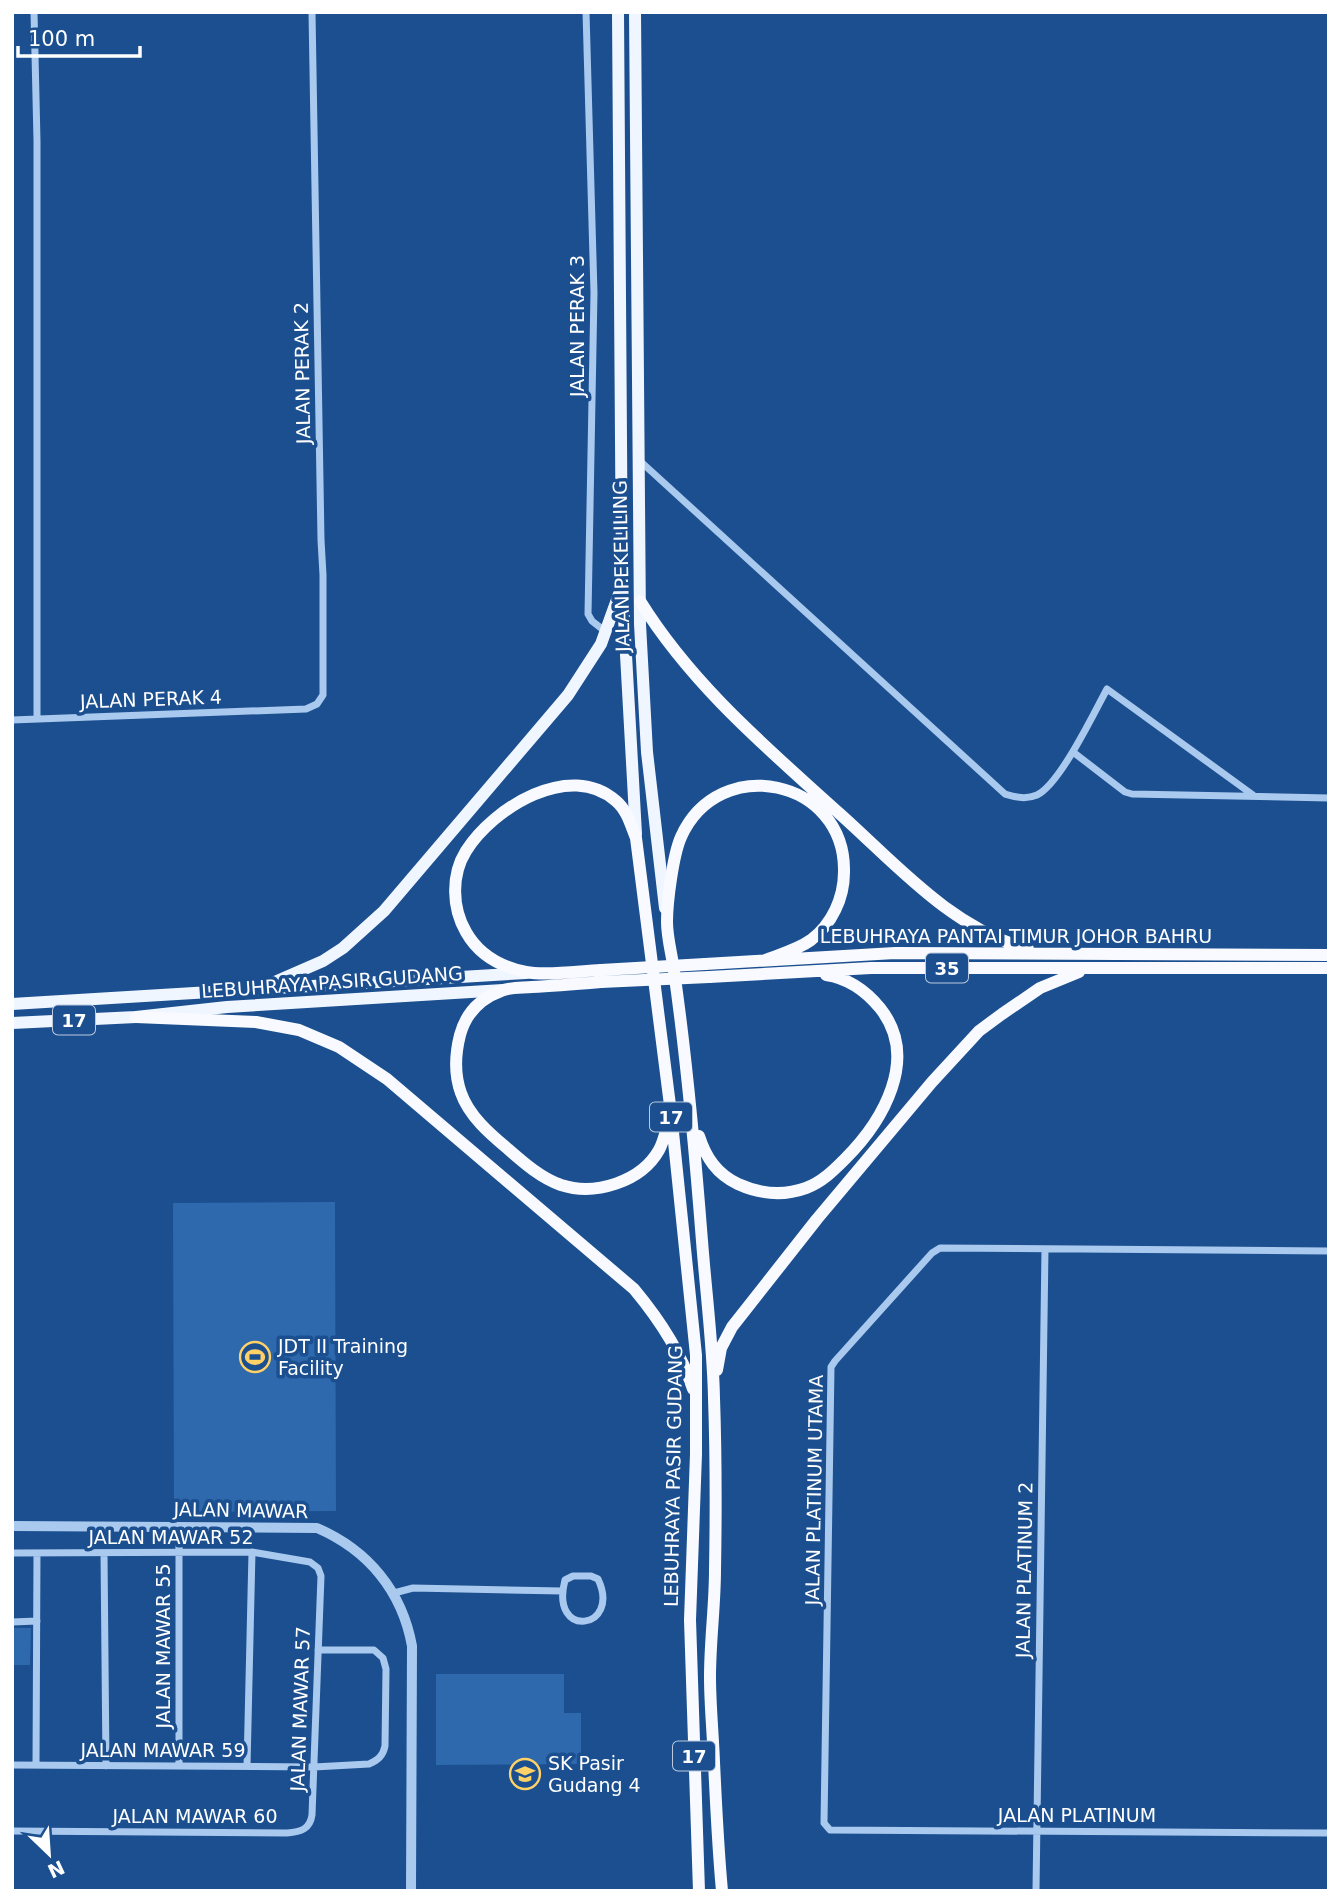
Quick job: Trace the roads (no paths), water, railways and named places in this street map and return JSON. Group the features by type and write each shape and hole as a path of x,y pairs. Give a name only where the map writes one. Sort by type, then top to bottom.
{"highway":[{"path":"640,601 661,635 685,665 745,727 942,906 1014,945 1046,953"},
{"name":"LEBUHRAYA PASIR GUDANG","path":"601,976 529,973 506,967 490,958 470,938 458,914 455,887 459,866 466,851 489,825 517,803 551,787 566,785 593,789 616,800 627,816 636,838 671,1112 696,1355 696,1454 690,1620 699,1891"},
{"path":"667,923 679,845 691,821 705,804 721,793 744,786 766,785 794,792 823,813 837,833 845,860 844,885 835,910 825,926 796,949 765,960"},
{"name":"JALAN PEKELILING","path":"667,923 692,1116"},
{"name":"LEBUHRAYA PANTAI TIMUR JOHOR BAHRU","path":"707,970 765,960 895,953 1329,955"},
{"name":"LEBUHRAYA PANTAI TIMUR JOHOR BAHRU","path":"707,970 804,973 871,968 1329,968"},
{"path":"714,1396 721,1348 732,1327 817,1219 932,1082 979,1031 1021,999 1059,979 1089,968"},
{"name":"LEBUHRAYA PASIR GUDANG","path":"503,990 601,976 707,970"},
{"path":"692,1116 707,1158 713,1165 730,1180 748,1189 765,1193 789,1192 808,1187 829,1175 866,1137 880,1115 896,1079 897,1046 892,1032 885,1014 874,1000 859,989 845,980 804,973"},
{"path":"503,990 475,1005 466,1017 456,1053 457,1082 461,1095 484,1128 537,1172 561,1185 582,1189 604,1188 624,1181 638,1172 659,1150 671,1112"},
{"path":"136,1017 256,1022 299,1030 339,1047 387,1079 634,1289 654,1313 673,1343 695,1396"},
{"name":"LEBUHRAYA PASIR GUDANG","path":"692,1116 714,1396 715,1572 710,1680 722,1891"}],"main road":[{"name":"JALAN PEKELILING","path":"618,12 622,583 636,838"},
{"name":"JALAN PEKELILING","path":"635,12 640,601 647,751 667,923"},
{"path":"254,991 323,961 343,948 384,911 568,695 606,632 622,583"},
{"name":"LEBUHRAYA PASIR GUDANG","path":"12,1004 529,973"},
{"name":"LEBUHRAYA PASIR GUDANG","path":"12,1023 136,1017 267,1004 503,990"}],"street":[{"path":"34,12 37,141 37,719"},
{"name":"JALAN PERAK 2","path":"291,709 306,709 317,704 324,689 312,12"},
{"name":"JALAN PERAK 3","path":"586,12 594,293 588,614 592,621 606,632"},
{"path":"638,460 1005,794 1023,799 1046,790 1073,752 1107,689 1253,796"},
{"name":"JALAN PERAK 4","path":"12,720 291,709"},
{"path":"1073,752 1125,792 1141,795 1329,798"},
{"name":"JALAN PLATINUM 2","path":"1036,1891 1045,1249"},
{"name":"JALAN PLATINUM UTAMA","path":"826,1827 831,1367 936,1250 1329,1251"},
{"name":"JALAN MAWAR","path":"12,1526 317,1528 335,1536 363,1555 394,1593 412,1646 411,1891"},
{"name":"JALAN MAWAR 55","path":"178,1526 178,1766"},
{"path":"247,1766 252,1552"},
{"name":"JALAN MAWAR 52","path":"12,1553 252,1552 310,1562 318,1568 321,1576"},
{"path":"36,1765 37,1553"},
{"path":"104,1553 106,1766"},
{"name":"JALAN MAWAR 57","path":"294,1833 304,1829 311,1821 321,1576"},
{"path":"573,1576 591,1576 598,1579 603,1589 602,1609 592,1620 574,1620 563,1608 562,1591 565,1580 573,1576"},
{"path":"394,1593 413,1588 562,1591"},
{"path":"12,1622 37,1621"},
{"name":"JALAN MAWAR 59","path":"12,1765 314,1767 369,1764 381,1757 385,1746 386,1669 383,1658 374,1650 318,1650"},
{"name":"JALAN PLATINUM","path":"826,1827 830,1830 1329,1833"},
{"name":"JALAN MAWAR 60","path":"12,1831 294,1833"}],"place":[{"name":"JDT II Training Facility","path":"255,1357"},
{"name":"SK Pasir Gudang 4","path":"525,1774"}]}
